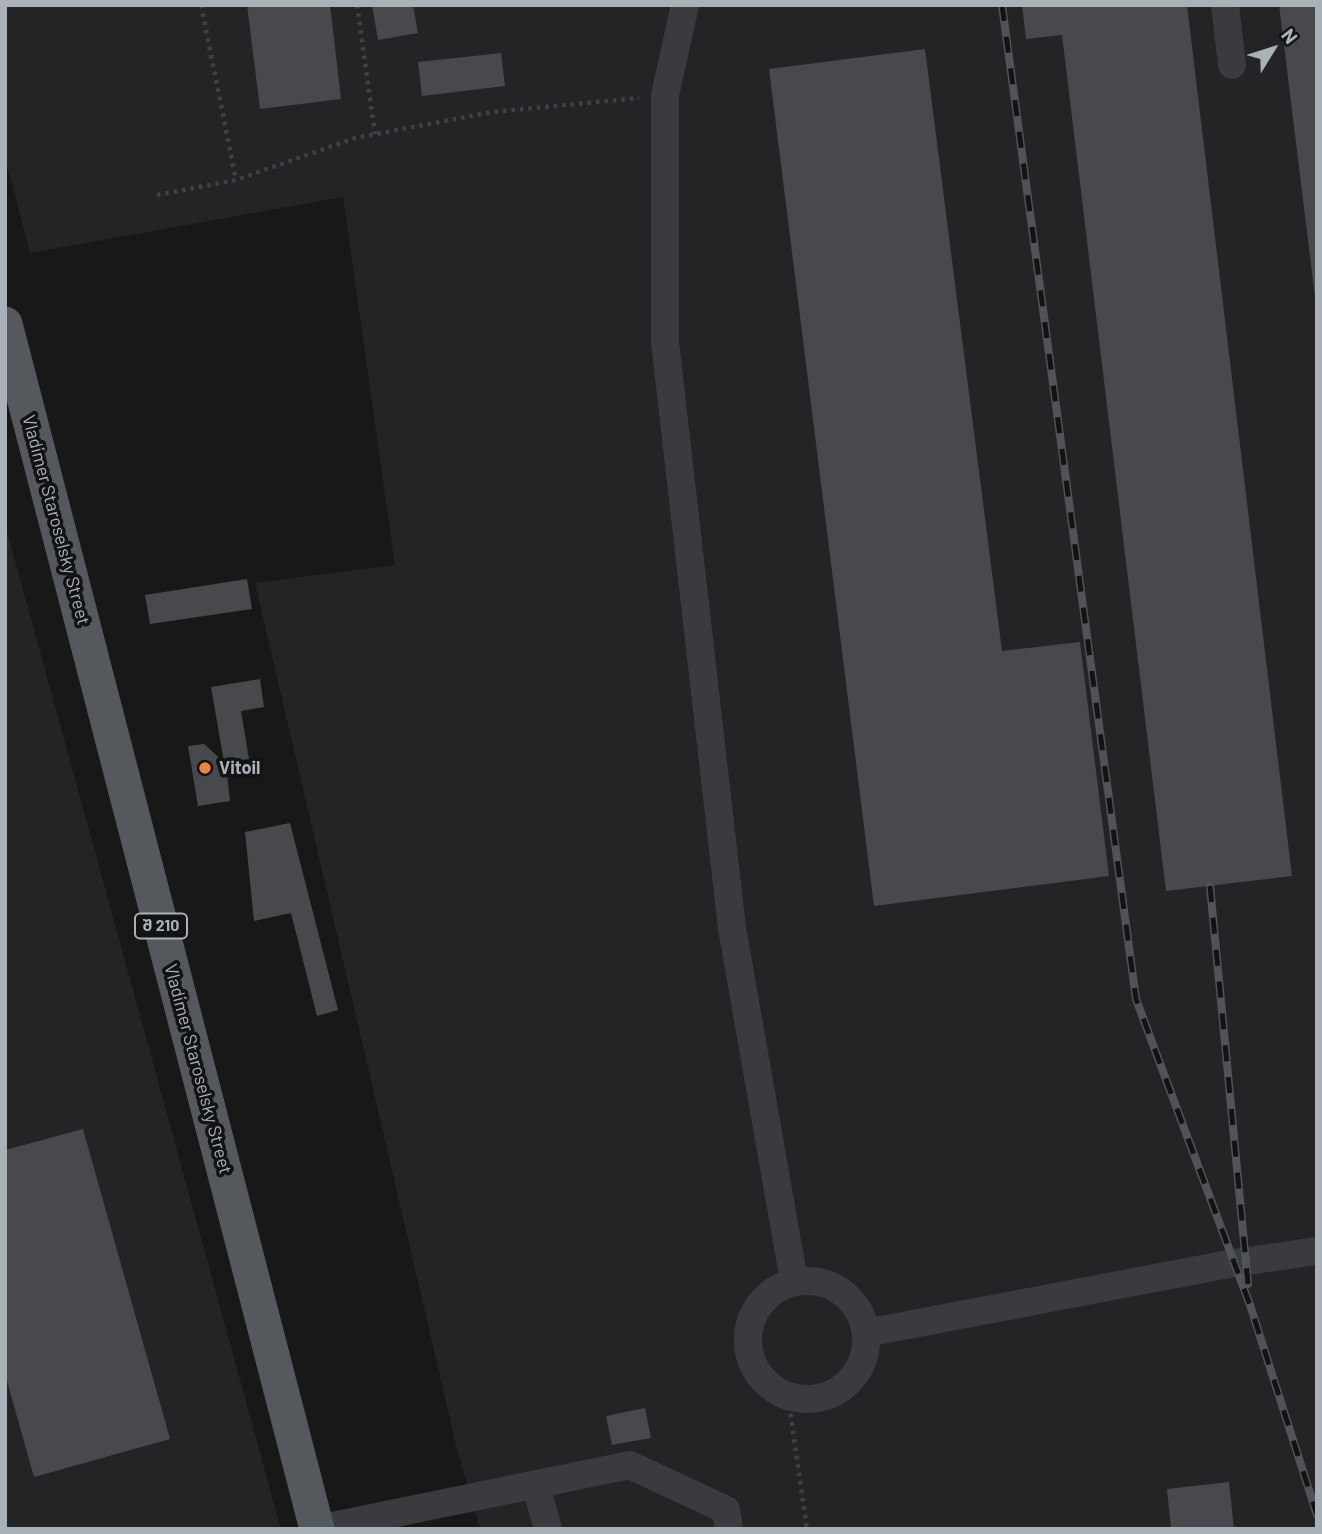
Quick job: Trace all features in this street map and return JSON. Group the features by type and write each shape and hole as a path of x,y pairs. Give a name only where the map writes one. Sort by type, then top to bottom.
{"main road":[{"name":"Vladimer Staroselsky Street","path":"5,324 317,1529"}],"lane":[{"path":"685,5 665,95 665,342 732,928 794,1281"},
{"path":"1225,5 1232,65"},
{"path":"866,1333 1221,1266 1317,1251"},
{"path":"794,1281 829,1284 843,1292 854,1303 862,1317 866,1333 864,1356 853,1378 835,1393 812,1399 788,1397 771,1388 758,1374 749,1356 747,1337 751,1318 761,1301 776,1289 794,1281"},
{"path":"317,1529 631,1465 726,1510 729,1529"},
{"path":"536,1486 548,1529"}],"path":[{"path":"201,5 236,180"},
{"path":"356,5 375,134"},
{"path":"157,195 236,180 355,138 375,134 492,113 665,95"},
{"path":"788,1397 807,1529"}],"shaded area":[{"path":"5,5 1317,5 1317,1529 480,1529 456,1445 255,583 395,565 343,197 30,253 5,157"},
{"path":"5,524 281,1529 5,1529"}],"building":[{"path":"247,5 330,5 341,99 260,109"},
{"path":"372,5 413,5 418,33 378,40"},
{"path":"1022,5 1187,5 1292,876 1166,891 1062,35 1026,39"},
{"path":"1279,5 1317,5 1317,297 1315,297"},
{"path":"925,49 1002,651 1080,642 1109,876 874,906 769,69"},
{"path":"501,53 505,86 422,96 418,62"},
{"path":"247,579 252,609 150,624 145,595"},
{"path":"260,679 264,707 241,711 249,759 224,762 211,687"},
{"path":"204,744 226,764 230,801 198,806 188,746"},
{"path":"290,823 338,1010 317,1016 291,913 254,921 245,832"},
{"path":"83,1129 170,1439 34,1477 5,1374 5,1150"},
{"path":"645,1408 651,1438 612,1445 606,1416"},
{"path":"1229,1482 1234,1529 1171,1529 1167,1489"}],"railway":[{"path":"1002,5 1136,999 1250,1305 1317,1515"},
{"path":"1210,886 1248,1284"}],"place":[{"name":"Vitoil","path":"205,768"}]}
